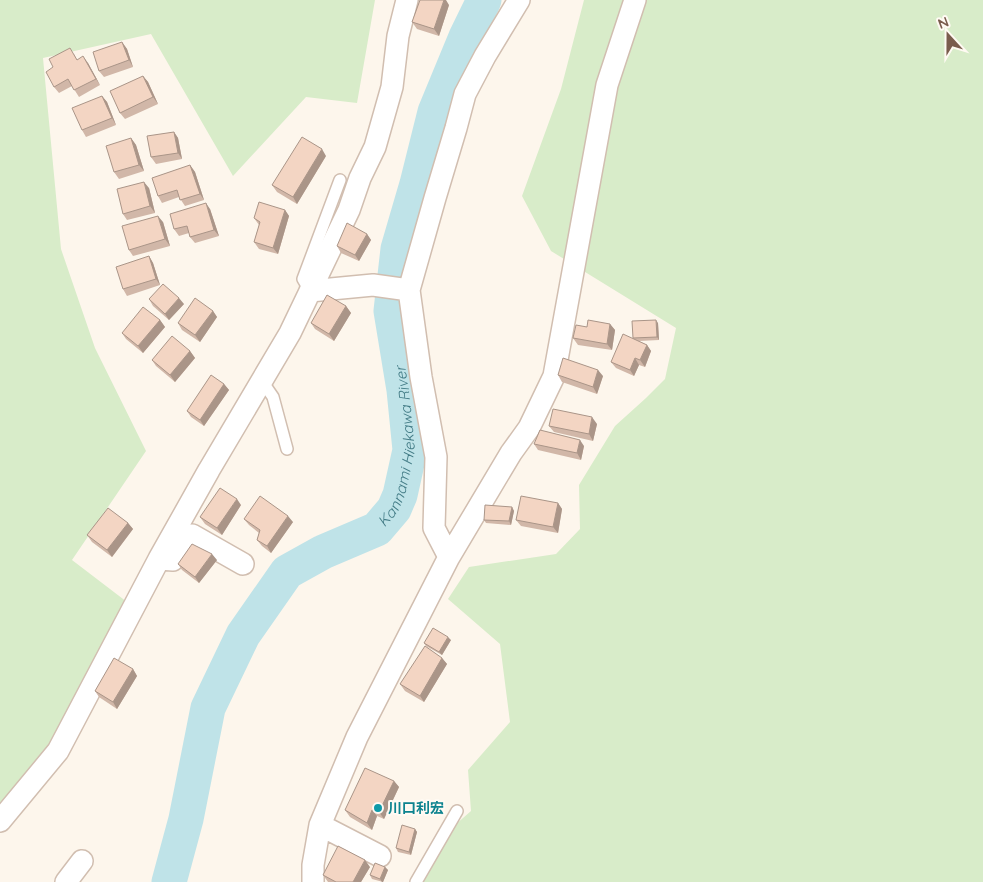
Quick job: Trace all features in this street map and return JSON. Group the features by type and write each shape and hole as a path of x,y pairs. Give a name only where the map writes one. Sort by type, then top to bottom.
{"street":[{"path":"0,821 58,751 159,558 290,333 349,210 360,178 376,146 392,87 398,36 407,0"},
{"path":"449,557 434,528 436,457 421,376 409,290 465,94 485,56 519,0"},
{"path":"313,882 313,865 320,825 357,737 449,557 511,453 529,428 554,376 606,85 635,0"},
{"path":"310,291 373,285 409,290"},
{"path":"159,558 173,560 192,535 243,564"},
{"path":"320,825 380,856"},
{"path":"66,882 82,861"}],"lane":[{"path":"310,291 303,279 340,180"},
{"path":"262,381 273,397 286,448"},
{"path":"416,882 457,811"}],"green space":[{"path":"0,0 375,0 357,103 306,97 233,176 151,34 43,58 61,249 95,348 146,451 72,560 127,602 57,738 0,813"},
{"path":"584,0 983,0 983,882 418,882 439,839 471,811 468,770 510,722 500,644 448,599 469,567 556,554 580,529 579,485 615,426 665,379 676,328 551,251 522,196 561,89"}],"building":[{"path":"420,0 444,0 434,29 412,22"},
{"path":"122,42 129,60 99,71 93,52"},
{"path":"70,48 77,60 83,56 96,79 74,90 68,79 54,87 46,72 53,67 49,59"},
{"path":"143,76 153,97 120,113 110,91"},
{"path":"102,96 112,118 82,130 72,108"},
{"path":"174,132 178,153 151,157 147,136"},
{"path":"302,137 322,149 293,197 272,185"},
{"path":"131,138 139,165 114,172 106,146"},
{"path":"190,165 200,194 180,200 177,190 158,196 152,178"},
{"path":"144,182 150,206 123,214 117,189"},
{"path":"259,202 285,210 273,248 254,242 260,222 254,218"},
{"path":"206,203 214,230 190,237 187,226 174,229 170,214"},
{"path":"158,216 165,239 129,250 122,226"},
{"path":"347,223 367,234 355,255 337,246"},
{"path":"149,256 156,279 123,289 116,267"},
{"path":"163,284 179,298 165,314 149,299"},
{"path":"327,295 346,306 329,334 311,323"},
{"path":"195,298 213,311 195,335 178,323"},
{"path":"143,307 160,320 138,346 122,333"},
{"path":"588,320 610,324 607,344 573,338 576,325 587,327"},
{"path":"656,320 657,337 633,338 632,321"},
{"path":"623,334 647,345 640,360 635,358 630,370 611,362"},
{"path":"172,336 190,351 170,375 152,360"},
{"path":"563,358 598,370 593,387 558,375"},
{"path":"211,375 224,384 200,420 187,411"},
{"path":"553,409 592,417 589,434 549,426"},
{"path":"540,430 580,440 577,453 534,444"},
{"path":"220,488 237,499 217,528 200,517"},
{"path":"260,496 288,516 267,546 257,540 260,530 244,519"},
{"path":"521,496 558,503 553,527 516,520"},
{"path":"485,505 512,507 509,521 484,520"},
{"path":"108,508 128,523 107,550 87,535"},
{"path":"192,544 212,554 195,577 178,564"},
{"path":"433,628 448,637 439,652 424,643"},
{"path":"425,646 442,658 420,696 400,684"},
{"path":"114,658 133,669 113,702 95,691"},
{"path":"365,768 394,781 379,812 372,810 367,823 345,810"},
{"path":"402,825 415,829 409,852 396,848"},
{"path":"338,846 365,860 353,882 336,882 323,875"},
{"path":"375,863 385,867 380,879 370,875"}],"waterway":[{"name":"Kannami Hiekawa River","path":"169,882 186,819 208,708 243,635 287,572 323,552 377,529 394,509 400,495 410,450 404,390 391,311 398,249 435,112 466,37 484,0"}],"place":[{"name":"川口利宏","path":"378,808"}]}
